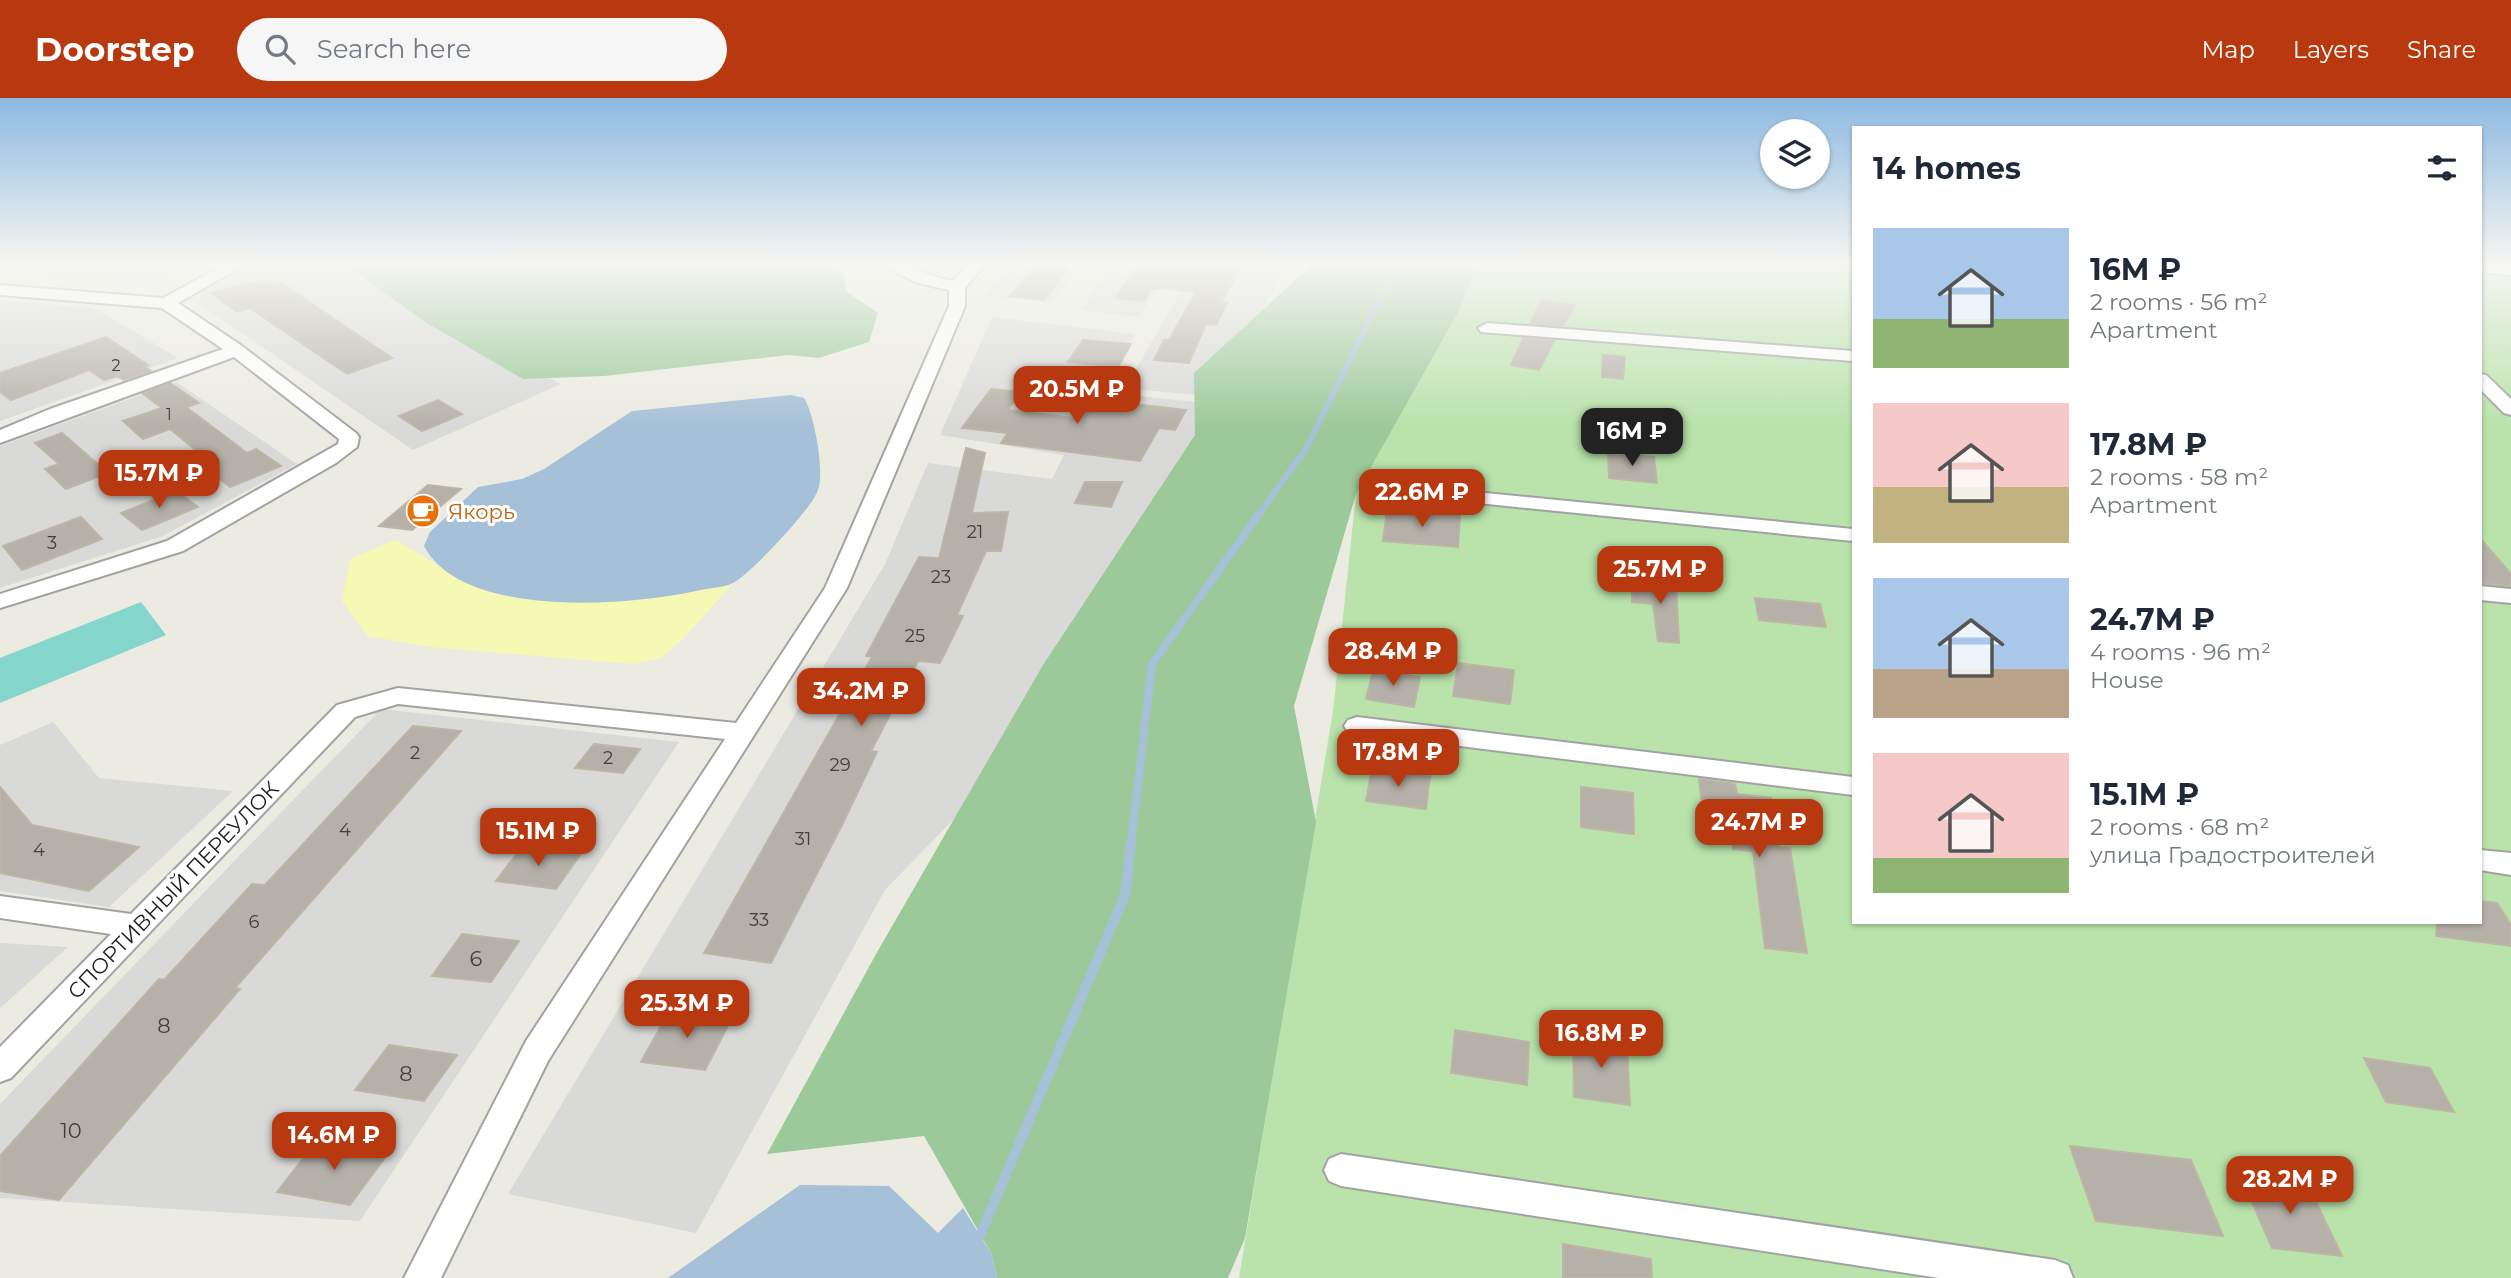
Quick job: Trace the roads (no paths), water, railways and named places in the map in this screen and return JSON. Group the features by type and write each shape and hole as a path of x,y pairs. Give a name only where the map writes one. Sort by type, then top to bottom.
{"street":[{"path":"0,601 175,546 347,447 349,437 236,350 188,318"},
{"path":"422,1278 537,1051 836,589 952,318"},
{"path":"1487,328 1852,356"},
{"path":"0,437 57,413 236,350"},
{"path":"2482,381 2508,404"},
{"path":"2482,405 2508,404"},
{"path":"1455,496 1852,535"},
{"path":"2482,593 2511,596"},
{"name":"СПОРТИВНЫЙ ПЕРЕУЛОК","path":"0,1068 346,711 398,696 744,732"},
{"path":"1357,726 1852,786"},
{"path":"2482,860 2511,864"},
{"path":"0,907 139,927"},
{"path":"1342,1170 2055,1278"}],"waterway":[{"path":"1260,513 1307,447 1370,318"},
{"path":"1131,843 1152,664 1261,511"},
{"path":"976,1245 1125,895 1131,841"}],"place":[{"name":"Якорь","path":"423,511"}]}
